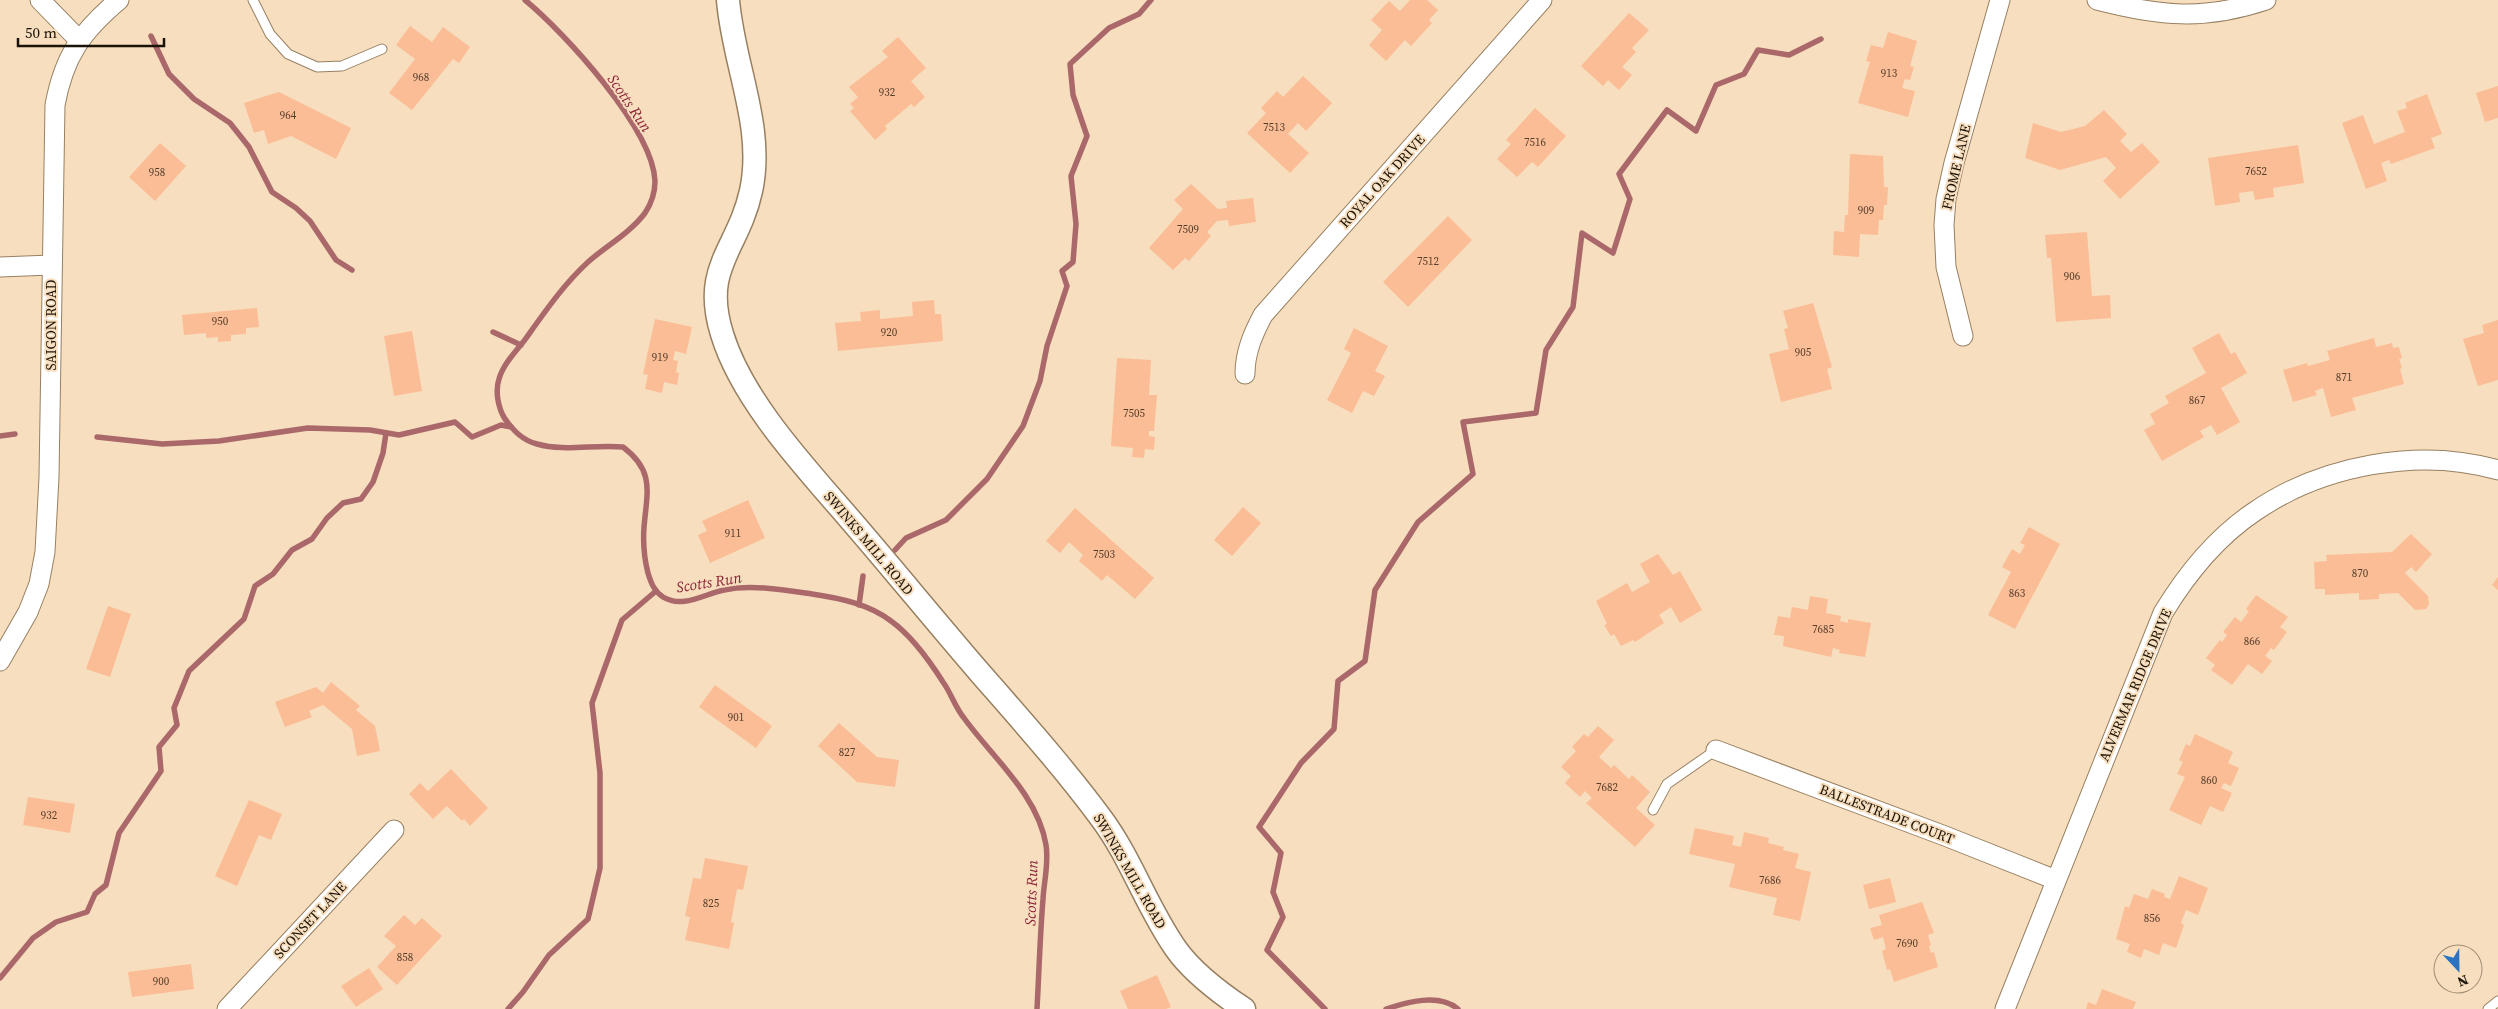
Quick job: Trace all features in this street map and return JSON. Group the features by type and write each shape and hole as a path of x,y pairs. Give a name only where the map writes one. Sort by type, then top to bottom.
{"street":[{"path":"40,0 79,40"},
{"name":"SAIGON ROAD","path":"0,661 28,612 39,584 45,552 49,468 55,105 60,81 79,40 95,20 119,0"},
{"name":"SWINKS MILL ROAD","path":"728,0 736,55 753,130 755,159 751,190 718,270 715,288 715,306 722,335 735,366 752,395 794,453 1042,744 1103,820 1177,951 1199,974 1244,1009"},
{"name":"ROYAL OAK DRIVE","path":"1245,374 1245,361 1252,337 1263,315 1542,0"},
{"name":"FROME LANE","path":"1963,336 1946,267 1944,225 1946,199 1954,163 2000,0"},
{"path":"2097,0 2133,9 2184,16 2216,13 2266,0"},
{"path":"0,267 51,264"},
{"name":"ALVERMAR RIDGE DRIVE","path":"2005,1009 2163,613 2180,586 2226,536 2254,512 2290,491 2345,472 2418,460 2457,462 2498,470"},
{"name":"BALLESTRADE COURT","path":"1716,750 1936,832 2056,880"},
{"name":"SCONSET LANE","path":"227,1009 394,830"}],"lane":[{"path":"253,0 270,34 288,54 317,67 342,66 382,49"},
{"path":"1653,810 1668,784 1716,750"},
{"path":"2488,1009 2498,1001"}],"building":[{"path":"1410,0 1427,0 1438,10 1429,20 1432,23 1411,46 1405,40 1386,61 1369,45 1382,30 1371,20 1389,1 1400,11"},
{"path":"1629,13 1649,30 1632,48 1636,52 1622,67 1632,75 1619,90 1608,80 1603,86 1581,66"},
{"path":"410,26 432,42 443,27 470,47 459,63 453,59 412,110 389,93 415,59 396,45"},
{"path":"1888,32 1917,41 1910,66 1914,67 1910,80 1905,79 1902,88 1915,91 1908,117 1858,103 1870,62 1866,61 1871,45 1883,48"},
{"path":"898,37 926,68 911,81 925,97 914,107 911,104 885,126 887,129 875,140 850,111 854,108 850,104 858,97 849,87 888,57 882,51"},
{"path":"1303,76 1332,103 1306,131 1298,123 1288,134 1309,153 1290,173 1247,133 1266,113 1261,108 1277,91 1283,97"},
{"path":"2498,86 2498,118 2485,122 2476,93"},
{"path":"279,92 351,128 336,159 291,136 268,144 264,130 254,133 244,103"},
{"path":"2427,94 2442,134 2431,138 2435,148 2391,164 2389,160 2381,163 2387,181 2366,189 2342,123 2363,115 2374,144 2405,132 2397,111 2407,108 2405,103"},
{"path":"1535,108 1566,136 1538,167 1532,162 1517,177 1497,159 1511,144 1506,140"},
{"path":"2104,110 2127,134 2120,141 2131,152 2142,143 2160,162 2120,199 2103,181 2116,168 2106,157 2060,170 2025,158 2033,123 2061,132 2085,126"},
{"path":"160,143 186,166 155,201 129,177"},
{"path":"2298,145 2304,183 2273,188 2274,197 2255,200 2253,191 2239,193 2240,202 2215,206 2208,158"},
{"path":"1850,154 1883,156 1884,187 1888,187 1887,205 1884,205 1883,220 1879,220 1878,235 1860,234 1859,257 1833,255 1834,231 1844,232 1845,215 1848,215"},
{"path":"1191,184 1218,209 1227,208 1226,201 1253,198 1256,222 1229,226 1228,220 1217,221 1207,232 1211,236 1189,261 1185,258 1173,270 1149,248 1183,209 1174,200"},
{"path":"1448,216 1472,240 1408,307 1383,282"},
{"path":"2087,232 2092,296 2110,295 2111,318 2056,322 2051,258 2047,258 2045,235"},
{"path":"934,300 935,314 941,314 943,341 838,351 835,323 861,321 860,312 880,310 880,319 913,316 912,302"},
{"path":"1813,303 1832,367 1827,369 1832,389 1781,402 1769,354 1789,349 1784,329 1788,328 1783,311"},
{"path":"257,308 259,327 246,328 246,334 231,335 231,341 218,342 218,337 206,338 206,333 184,335 182,315"},
{"path":"655,319 692,327 686,354 675,351 673,360 678,361 676,372 679,373 677,385 664,382 662,393 645,389 648,375 643,374"},
{"path":"2498,320 2498,380 2478,386 2463,339 2484,333 2482,325"},
{"path":"1354,328 1388,346 1375,371 1385,376 1374,396 1363,391 1352,413 1327,400 1351,353 1344,349"},
{"path":"412,331 422,391 394,396 384,336"},
{"path":"2219,333 2231,354 2235,352 2247,373 2221,388 2240,422 2217,435 2211,425 2200,431 2204,437 2162,461 2144,430 2155,424 2150,414 2169,403 2165,396 2206,373 2192,348"},
{"path":"2374,338 2376,347 2392,343 2393,348 2399,347 2402,358 2399,359 2402,368 2400,369 2404,384 2352,398 2356,410 2331,417 2323,388 2315,391 2317,395 2293,402 2283,370 2307,363 2308,366 2330,360 2327,351"},
{"path":"1117,358 1151,360 1149,395 1157,395 1154,431 1149,431 1149,436 1155,437 1154,450 1145,449 1144,458 1132,457 1133,448 1111,446"},
{"path":"748,500 765,538 710,563 698,535 707,531 702,521"},
{"path":"1243,507 1261,523 1232,556 1214,540"},
{"path":"1075,508 1154,578 1135,599 1107,575 1102,581 1079,561 1083,555 1069,542 1060,553 1046,541"},
{"path":"2029,527 2060,544 2015,629 1988,615 2011,572 2002,567 2012,549 2020,554 2025,545 2020,543"},
{"path":"2411,534 2432,554 2416,572 2411,567 2405,573 2428,596 2429,604 2426,609 2415,610 2398,593 2379,594 2379,599 2359,600 2359,593 2325,595 2325,589 2315,589 2314,562 2327,561 2326,555 2392,552"},
{"path":"1658,554 1673,575 1680,571 1702,610 1680,623 1671,607 1659,615 1664,623 1635,642 1633,640 1621,646 1614,634 1611,636 1604,625 1607,624 1596,601 1627,583 1632,592 1650,582 1640,564"},
{"path":"2498,577 2498,590 2492,585"},
{"path":"2256,595 2288,617 2280,627 2287,632 2274,650 2271,648 2265,656 2272,661 2262,674 2248,664 2232,685 2211,670 2215,665 2206,658 2220,640 2222,642 2227,635 2223,632 2235,617 2241,622 2249,611 2246,609"},
{"path":"1810,596 1828,599 1826,613 1841,616 1840,621 1848,623 1848,619 1871,623 1865,657 1839,653 1840,650 1833,648 1831,657 1783,646 1784,636 1774,635 1778,616 1790,618 1792,607 1808,610"},
{"path":"108,606 131,614 110,677 86,669"},
{"path":"331,682 360,706 356,710 375,726 380,751 357,756 352,729 323,705 309,711 312,717 285,727 275,702 316,687 323,693"},
{"path":"715,685 772,726 756,748 699,707"},
{"path":"839,723 877,757 899,760 895,787 857,782 818,746"},
{"path":"1598,726 1614,740 1599,757 1611,768 1614,765 1629,779 1632,775 1650,792 1636,808 1655,825 1635,847 1586,803 1592,798 1585,791 1580,797 1565,783 1571,776 1561,767 1576,751 1572,747 1584,734 1588,737"},
{"path":"2195,734 2233,752 2228,763 2239,768 2231,786 2224,783 2221,788 2232,793 2223,812 2210,806 2201,825 2169,810 2185,777 2177,774 2183,762 2179,760 2186,744 2190,746"},
{"path":"451,769 488,808 470,826 447,806 433,819 409,794 420,783 428,791"},
{"path":"28,797 75,804 70,833 23,825"},
{"path":"249,800 282,814 271,840 259,835 237,886 215,876"},
{"path":"1695,828 1734,836 1732,845 1741,847 1744,832 1769,838 1768,843 1784,847 1783,850 1799,854 1795,868 1811,872 1800,921 1773,915 1777,898 1729,887 1735,864 1689,854"},
{"path":"705,858 748,866 743,890 737,889 731,922 734,923 729,949 685,940 690,917 685,916 693,878 701,879"},
{"path":"2179,876 2208,888 2198,915 2186,910 2181,923 2184,925 2176,948 2163,943 2159,955 2144,949 2141,958 2127,952 2130,944 2116,939 2125,906 2129,908 2134,894 2148,899 2152,889 2165,894 2164,897 2170,899"},
{"path":"1890,878 1896,902 1869,909 1863,885"},
{"path":"1922,902 1934,933 1928,935 1931,945 1929,946 1931,953 1934,952 1938,967 1894,982 1890,969 1887,970 1882,951 1886,949 1883,937 1874,940 1870,928 1882,925 1879,915"},
{"path":"404,915 415,925 422,918 442,936 397,985 377,967 396,946 384,936"},
{"path":"191,964 194,989 132,997 128,972"},
{"path":"369,968 383,989 356,1007 341,986"},
{"path":"1157,975 1171,1007 1166,1009 1128,1009 1120,991"},
{"path":"2102,989 2136,1002 2133,1009 2086,1009 2088,1002 2096,1005"}],"waterway":[{"name":"Scotts Run","path":"525,0 583,58 623,109 639,135 650,160 655,185 652,198 645,213 632,227 588,262 570,280 506,364 497,389 498,399 505,419 519,434 537,444 569,448 623,447 633,456 640,465 647,483 644,538 649,577 657,592 663,597 678,602 694,600 734,588 779,589 822,596 843,600 873,610 899,627 913,641 946,686 961,714 1024,793 1041,827 1047,858 1037,1009"},
{"path":"895,550 906,538 946,520 987,479 1023,426 1040,381 1047,346 1067,286 1062,271 1073,262 1076,224 1071,176 1087,136 1073,95 1070,64 1109,28 1139,14 1151,0"},
{"path":"151,36 169,74 194,99 230,123 249,147 272,192 296,208 310,221 336,260 352,270"},
{"path":"1325,1009 1267,950 1283,917 1273,892 1281,853 1259,827 1301,763 1334,729 1338,681 1365,661 1375,590 1418,522 1473,474 1463,422 1536,413 1546,350 1573,307 1582,233 1613,253 1630,199 1619,174 1667,110 1696,131 1716,85 1744,74 1758,50 1789,55 1821,39"},
{"path":"493,332 521,345"},
{"path":"97,437 162,444 219,441 308,428 370,430 399,435 455,422 472,437 501,425 511,427"},
{"path":"0,978 33,938 56,922 87,912 95,894 106,885 119,833 161,771 159,747 177,725 174,708 189,671 244,619 255,586 273,574 292,550 312,539 327,518 343,503 361,499 373,482 383,453 386,433"},
{"path":"0,436 15,434"},
{"path":"859,605 863,576"},
{"path":"508,1009 523,992 549,955 588,919 600,868 600,773 592,703 622,620 656,591"},
{"name":"Scotts Run","path":"1386,1009 1423,1000 1442,1001 1458,1009"}]}
